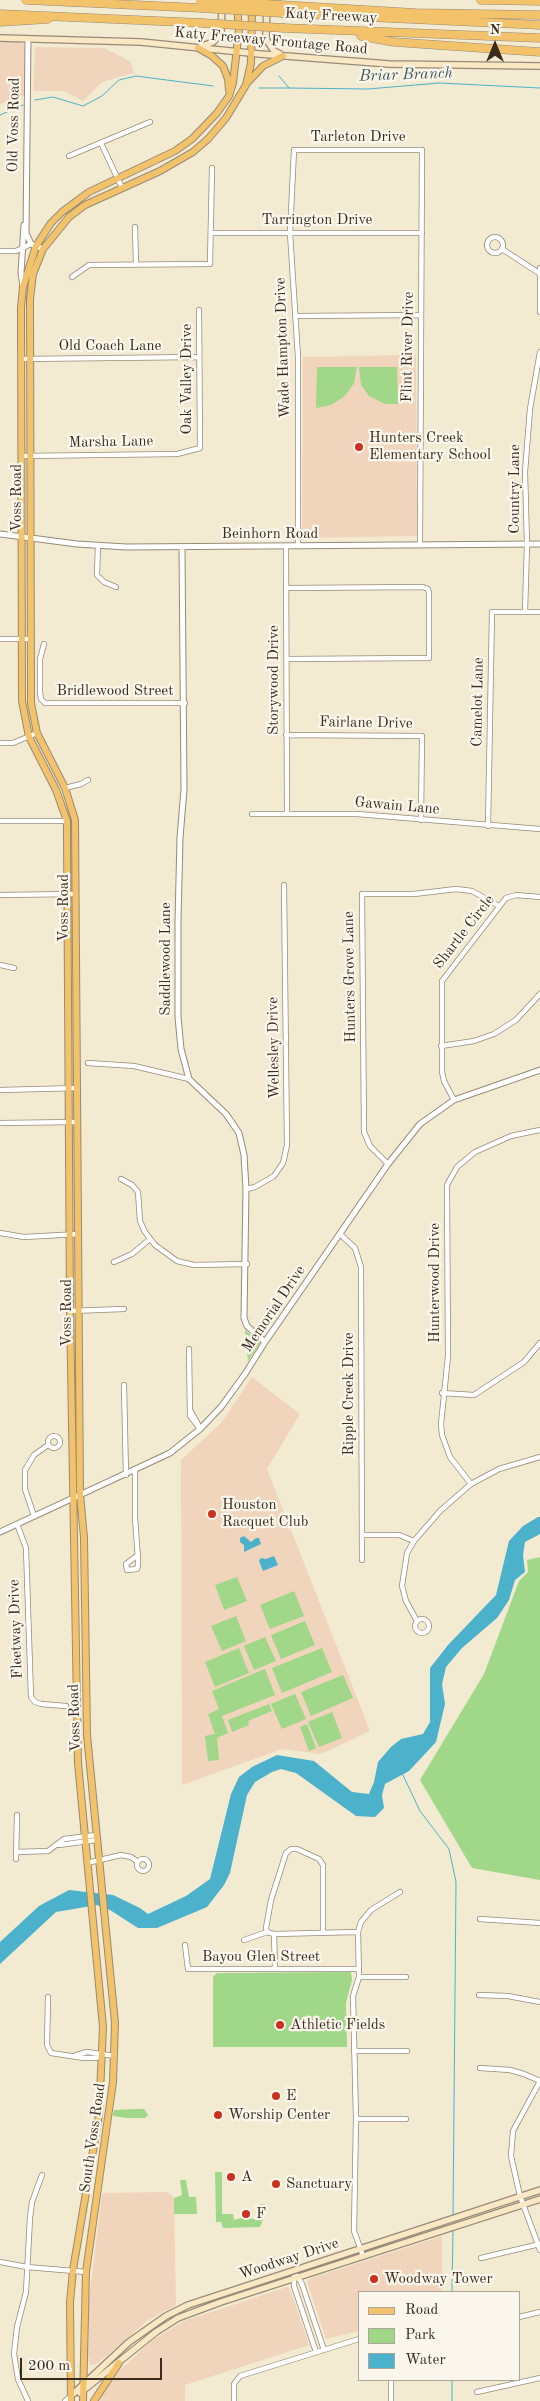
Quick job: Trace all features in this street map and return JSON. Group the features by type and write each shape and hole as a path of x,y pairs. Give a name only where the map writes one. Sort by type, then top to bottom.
{"highway":[{"path":"26,0 200,4 540,25"},
{"path":"196,0 200,4"},
{"path":"481,0 540,1"},
{"path":"282,9 540,15"},
{"name":"Katy Freeway","path":"0,14 540,38"},
{"path":"0,22 26,22 72,16"},
{"path":"327,30 394,42 540,52"}],"main road":[{"path":"198,48 213,42 221,33 222,0"},
{"name":"Voss Road","path":"101,1878 87,1735 86,1619 80,1494 76,834 75,820 65,788 37,733 31,703 31,639 22,456 21,359 23,287 34,245 62,212 89,192 161,158 185,144 217,113 229,96 233,83 239,30 237,0"},
{"name":"Voss Road","path":"89,1879 81,1789 73,1498 68,1122 67,821 56,790 29,737 22,701 29,456 30,299 33,274 43,250 69,217 84,205 160,171 192,152 208,139 226,118 246,85 252,53 252,0"},
{"path":"267,0 266,39 274,51 283,56"},
{"name":"Katy Freeway Frontage Road","path":"0,38 98,39 389,64 540,66"},
{"path":"198,48 212,56 223,66 228,78 229,96"},
{"path":"246,85 256,72 272,60 283,56"},
{"path":"185,144 192,152"},
{"path":"67,834 76,834"},
{"path":"68,947 77,947"},
{"path":"68,1009 77,1009"},
{"path":"70,1180 79,1180"},
{"path":"76,1619 86,1619"},
{"path":"77,1676 86,1677"},
{"path":"81,1789 91,1789"},
{"name":"South Voss Road","path":"83,2401 86,2272 115,2056 101,1878"},
{"name":"South Voss Road","path":"71,2399 70,2302 86,2186 99,2115 103,2027 89,1879"},
{"path":"99,1984 110,1975"},
{"path":"86,2186 98,2188"},
{"name":"Woodway Drive","path":"71,2399 171,2322 295,2275 318,2262 540,2190"},
{"name":"Woodway Drive","path":"83,2389 129,2342 166,2316 188,2305 218,2295 363,2256 540,2199"},
{"path":"421,2229 423,2236"},
{"path":"218,2295 221,2302"},
{"path":"166,2316 171,2322"},
{"path":"94,2401 119,2363"}],"street":[{"name":"Old Voss Road","path":"28,38 25,212 26,233 34,245"},
{"path":"70,156 150,122"},
{"path":"101,143 122,188"},
{"name":"Tarleton Drive","path":"294,150 422,150"},
{"name":"Wade Hampton Drive","path":"294,150 290,233 298,356 298,546"},
{"name":"Flint River Drive","path":"420,545 422,150"},
{"path":"72,277 89,265 211,264 212,168"},
{"name":"Old Voss Road","path":"23,287 21,249 25,212"},
{"path":"135,227 136,265"},
{"name":"Tarrington Drive","path":"212,233 422,233"},
{"path":"0,251 21,249 34,245 43,250"},
{"path":"502,249 539,273"},
{"path":"540,268 540,312"},
{"name":"Oak Valley Drive","path":"199,310 200,448"},
{"path":"295,316 421,315"},
{"name":"Country Lane","path":"525,612 527,544 525,472 530,409 540,352"},
{"name":"Old Coach Lane","path":"21,359 199,357"},
{"name":"Marsha Lane","path":"22,456 177,454 200,448"},
{"name":"Beinhorn Road","path":"0,534 98,545 182,547 540,544"},
{"path":"98,545 97,575 104,582 116,587"},
{"name":"Storywood Drive","path":"286,546 287,814"},
{"name":"Saddlewood Lane","path":"182,547 185,704 184,789 180,854 178,1017 181,1049 189,1079"},
{"path":"286,588 423,587 428,589 429,593 429,658 287,659"},
{"name":"Camelot Lane","path":"488,826 492,612 525,612"},
{"path":"525,612 540,612"},
{"path":"0,639 31,639"},
{"name":"Bridlewood Street","path":"44,644 40,659 40,692 41,699 45,703 185,704"},
{"path":"0,743 13,743 37,733"},
{"name":"Fairlane Drive","path":"286,735 422,736 421,820"},
{"path":"65,788 88,780"},
{"name":"Gawain Lane","path":"252,814 357,814 540,829"},
{"path":"0,821 67,821"},
{"name":"Wellesley Drive","path":"246,1189 255,1187 274,1176 284,1163 287,1145 284,885"},
{"name":"Hunters Grove Lane","path":"388,1164 370,1146 364,1132 362,894 414,894 456,889 472,891 500,906"},
{"path":"0,895 76,894"},
{"name":"Shartle Circle","path":"454,1100 444,1081 441,1046 442,981 500,906 511,895 540,897"},
{"path":"0,965 14,968"},
{"path":"441,1046 474,1041 494,1034 516,1020 540,994"},
{"path":"88,1063 134,1066 189,1079 226,1114 239,1133 244,1155 246,1189 244,1318 247,1326 265,1342"},
{"name":"Memorial Drive","path":"0,1532 170,1453 200,1429 221,1407 245,1374 388,1164 420,1124 454,1100 540,1071"},
{"path":"0,1090 78,1088"},
{"path":"0,1123 78,1122"},
{"name":"Hunterwood Drive","path":"471,1484 450,1457 445,1446 441,1424 442,1393 448,1356 447,1185 457,1167 475,1152 511,1136 540,1130"},
{"path":"122,1180 132,1185 138,1192 140,1221 150,1239 184,1263 246,1264"},
{"path":"0,1233 24,1237 79,1234"},
{"name":"Ripple Creek Drive","path":"340,1234 355,1248 361,1267 362,1560"},
{"path":"114,1262 132,1254 150,1239"},
{"path":"70,1310 124,1309"},
{"path":"442,1393 474,1395 524,1362 540,1343"},
{"path":"189,1348 190,1416 200,1429"},
{"path":"124,1385 126,1475"},
{"path":"34,1516 25,1488 26,1470 34,1455 48,1445"},
{"path":"417,1621 406,1601 402,1586 407,1553 414,1541 440,1511 471,1484 499,1468 540,1457"},
{"path":"135,1470 138,1556"},
{"name":"Fleetway Drive","path":"17,1524 26,1548 31,1697 35,1702 41,1704 66,1706"},
{"path":"363,1535 399,1535 414,1541"},
{"path":"16,1860 17,1815"},
{"path":"16,1852 48,1851 58,1845 96,1838"},
{"path":"267,1932 271,1900 286,1853 292,1849 298,1849 319,1859 323,1865 323,1933"},
{"path":"87,1863 121,1855 131,1857 138,1862"},
{"path":"363,2256 354,2231 356,2119 354,1996 359,1977 358,1932 361,1922 372,1910 400,1892"},
{"path":"480,1919 540,1923"},
{"path":"244,1940 267,1932 274,1934 358,1932"},
{"path":"274,1934 275,1968"},
{"name":"Bayou Glen Street","path":"185,1945 188,1969 275,1968 359,1970"},
{"path":"359,1977 406,1978"},
{"path":"478,1995 508,1996 540,2002"},
{"path":"48,1997 47,2045 51,2053 96,2058 102,2055 115,2056"},
{"path":"354,2051 407,2051"},
{"path":"480,2068 517,2072 540,2081 513,2130 511,2156 520,2196 539,2246 481,2258"},
{"path":"356,2119 406,2118"},
{"path":"28,2401 18,2379 14,2354 17,2327 26,2292 32,2202 42,2175"},
{"path":"0,2262 27,2267 86,2272"},
{"path":"295,2275 302,2284 324,2350"},
{"path":"295,2275 316,2352"},
{"path":"520,2317 540,2312"},
{"path":"234,2401 234,2384 237,2378 358,2338"},
{"path":"477,2392 540,2378"},
{"path":"390,2381 391,2401"},
{"name":"Woodway Drive","path":"65,2401 71,2399"}],"shaded area":[{"path":"0,41 18,41 24,44 26,95 0,104"},
{"path":"35,47 104,48 130,61 134,73 102,82 83,101 65,91 33,91"},
{"name":"Hunters Creek Elementary School","path":"416,355 417,536 302,538 303,357"},
{"name":"Houston Racquet Club","path":"252,1377 300,1414 267,1469 370,1731 321,1754 282,1749 182,1785 181,1460 221,1423"},
{"path":"168,2192 174,2198 176,2305 147,2321 97,2364 90,2365 88,2357 89,2300 102,2193"},
{"path":"442,2236 442,2291 358,2291 358,2331 326,2339 307,2282 309,2279"},
{"path":"287,2287 290,2289 309,2345 185,2385 185,2401 100,2401 103,2393 120,2370 154,2339 184,2321"}],"green space":[{"path":"317,367 357,367 354,383 345,396 331,405 316,408"},
{"path":"359,367 397,367 398,404 385,404 369,396 361,385"},
{"path":"245,1330 260,1343 248,1361"},
{"path":"540,1557 540,1880 472,1868 420,1780 484,1674 519,1581 528,1572 527,1560"},
{"path":"237,1577 247,1601 224,1610 215,1585"},
{"path":"294,1591 304,1616 270,1629 260,1605"},
{"path":"236,1616 246,1641 222,1651 211,1626"},
{"path":"305,1621 315,1645 281,1659 271,1635"},
{"path":"265,1637 276,1661 254,1670 244,1646"},
{"path":"239,1648 249,1673 215,1687 205,1662"},
{"path":"322,1648 332,1672 282,1693 272,1668"},
{"path":"265,1669 275,1695 222,1716 228,1733 217,1738 219,1760 208,1761 205,1736 215,1734 208,1714 219,1709 212,1691"},
{"path":"343,1675 353,1698 311,1716 301,1692"},
{"path":"295,1694 306,1719 282,1729 271,1704"},
{"path":"269,1704 272,1711 248,1721 249,1725 232,1732 228,1720"},
{"path":"332,1712 342,1738 319,1747 308,1722"},
{"path":"307,1724 316,1748 309,1751 300,1727"},
{"name":"Athletic Fields","path":"351,1972 352,1980 346,2003 347,2047 213,2047 213,1977 217,1973"},
{"path":"144,2109 148,2115 145,2118 113,2116 114,2110"},
{"path":"215,2172 222,2172 222,2214 233,2214 234,2220 245,2217 258,2220 258,2212 261,2211 260,2204 265,2204 265,2215 260,2227 223,2228 221,2222 216,2222"},
{"path":"180,2180 186,2180 189,2197 196,2197 197,2214 174,2214 174,2198 182,2195"}],"water":[{"path":"540,1517 540,1534 525,1542 523,1555 525,1572 515,1580 509,1600 497,1618 462,1648 446,1667 442,1684 445,1704 436,1742 409,1771 385,1784 382,1795 384,1808 375,1817 356,1816 296,1773 281,1769 272,1772 255,1782 247,1795 230,1873 224,1885 207,1907 157,1928 138,1928 110,1910 97,1905 56,1912 0,1964 0,1942 39,1906 69,1890 113,1895 148,1914 186,1896 210,1879 231,1794 239,1777 252,1767 277,1755 314,1761 352,1792 369,1794 374,1782 378,1762 391,1747 401,1739 423,1734 430,1722 430,1668 448,1645 496,1595 509,1541 523,1526"},
{"path":"244,1536 251,1542 259,1538 261,1544 244,1552 244,1545 240,1542 240,1538"},
{"path":"274,1556 278,1565 263,1571 259,1561 261,1558 266,1559"}],"waterway":[{"path":"35,100 53,97 83,106 102,96 119,80 136,76 213,86"},
{"name":"Briar Branch","path":"279,76 289,88 368,89 439,83 540,88"},
{"path":"259,88 289,88"},
{"path":"0,115 23,105"},
{"path":"402,1773 420,1811 449,1849 456,1882 453,2217"},
{"path":"452,2291 453,2231"},
{"path":"452,2381 452,2401"}],"place":[{"name":"Hunters Creek Elementary School","path":"359,447"},
{"name":"Houston Racquet Club","path":"212,1514"},
{"name":"Athletic Fields","path":"280,2025"},
{"name":"E","path":"276,2096"},
{"name":"Worship Center","path":"218,2115"},
{"name":"A","path":"231,2177"},
{"name":"Sanctuary","path":"276,2184"},
{"name":"F","path":"246,2214"},
{"name":"Woodway Tower","path":"374,2279"}]}
